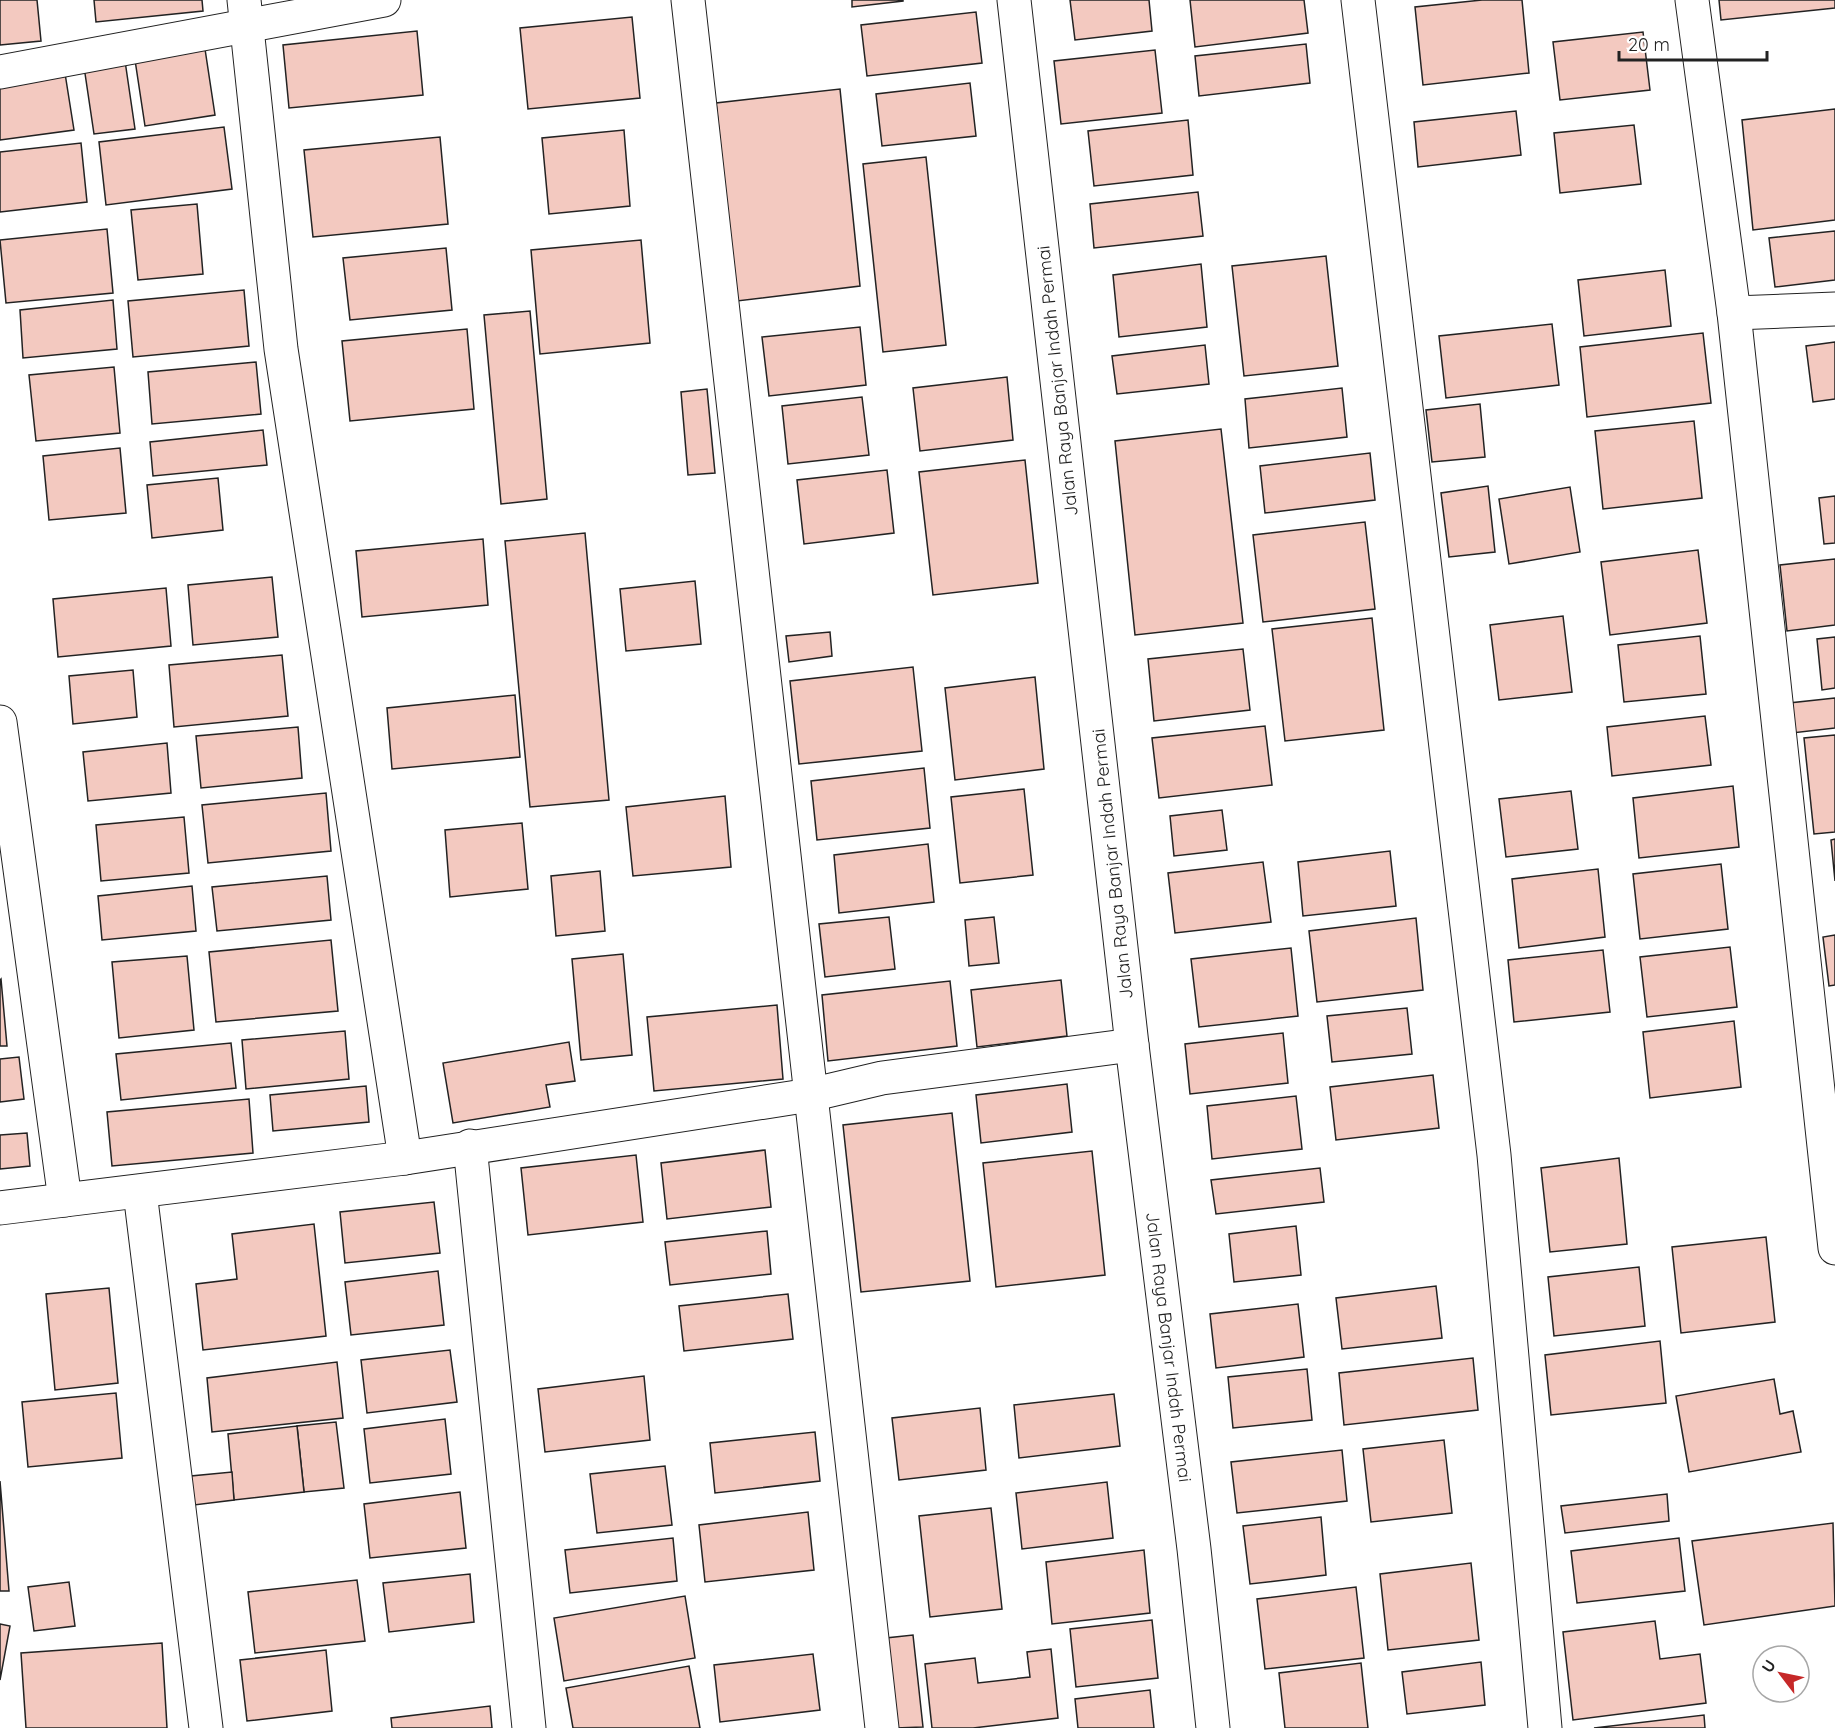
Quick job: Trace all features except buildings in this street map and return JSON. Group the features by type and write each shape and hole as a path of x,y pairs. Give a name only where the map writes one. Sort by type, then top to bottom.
{"street":[{"path":"0,72 244,13 384,0"},
{"path":"688,0 882,1728"},
{"name":"Jalan Raya Banjar Indah Permai","path":"1014,0 1132,1045 1194,1549 1213,1728"},
{"path":"1358,0 1494,1155 1545,1728"},
{"path":"1692,0 1734,313 1835,1248"},
{"path":"244,13 281,349 405,1158"},
{"path":"1734,313 1835,309"},
{"path":"0,723 65,1200"},
{"path":"0,1208 405,1158 470,1146 810,1095 882,1078 1132,1045"},
{"path":"470,1146 529,1728"},
{"path":"140,1192 206,1728"}]}
